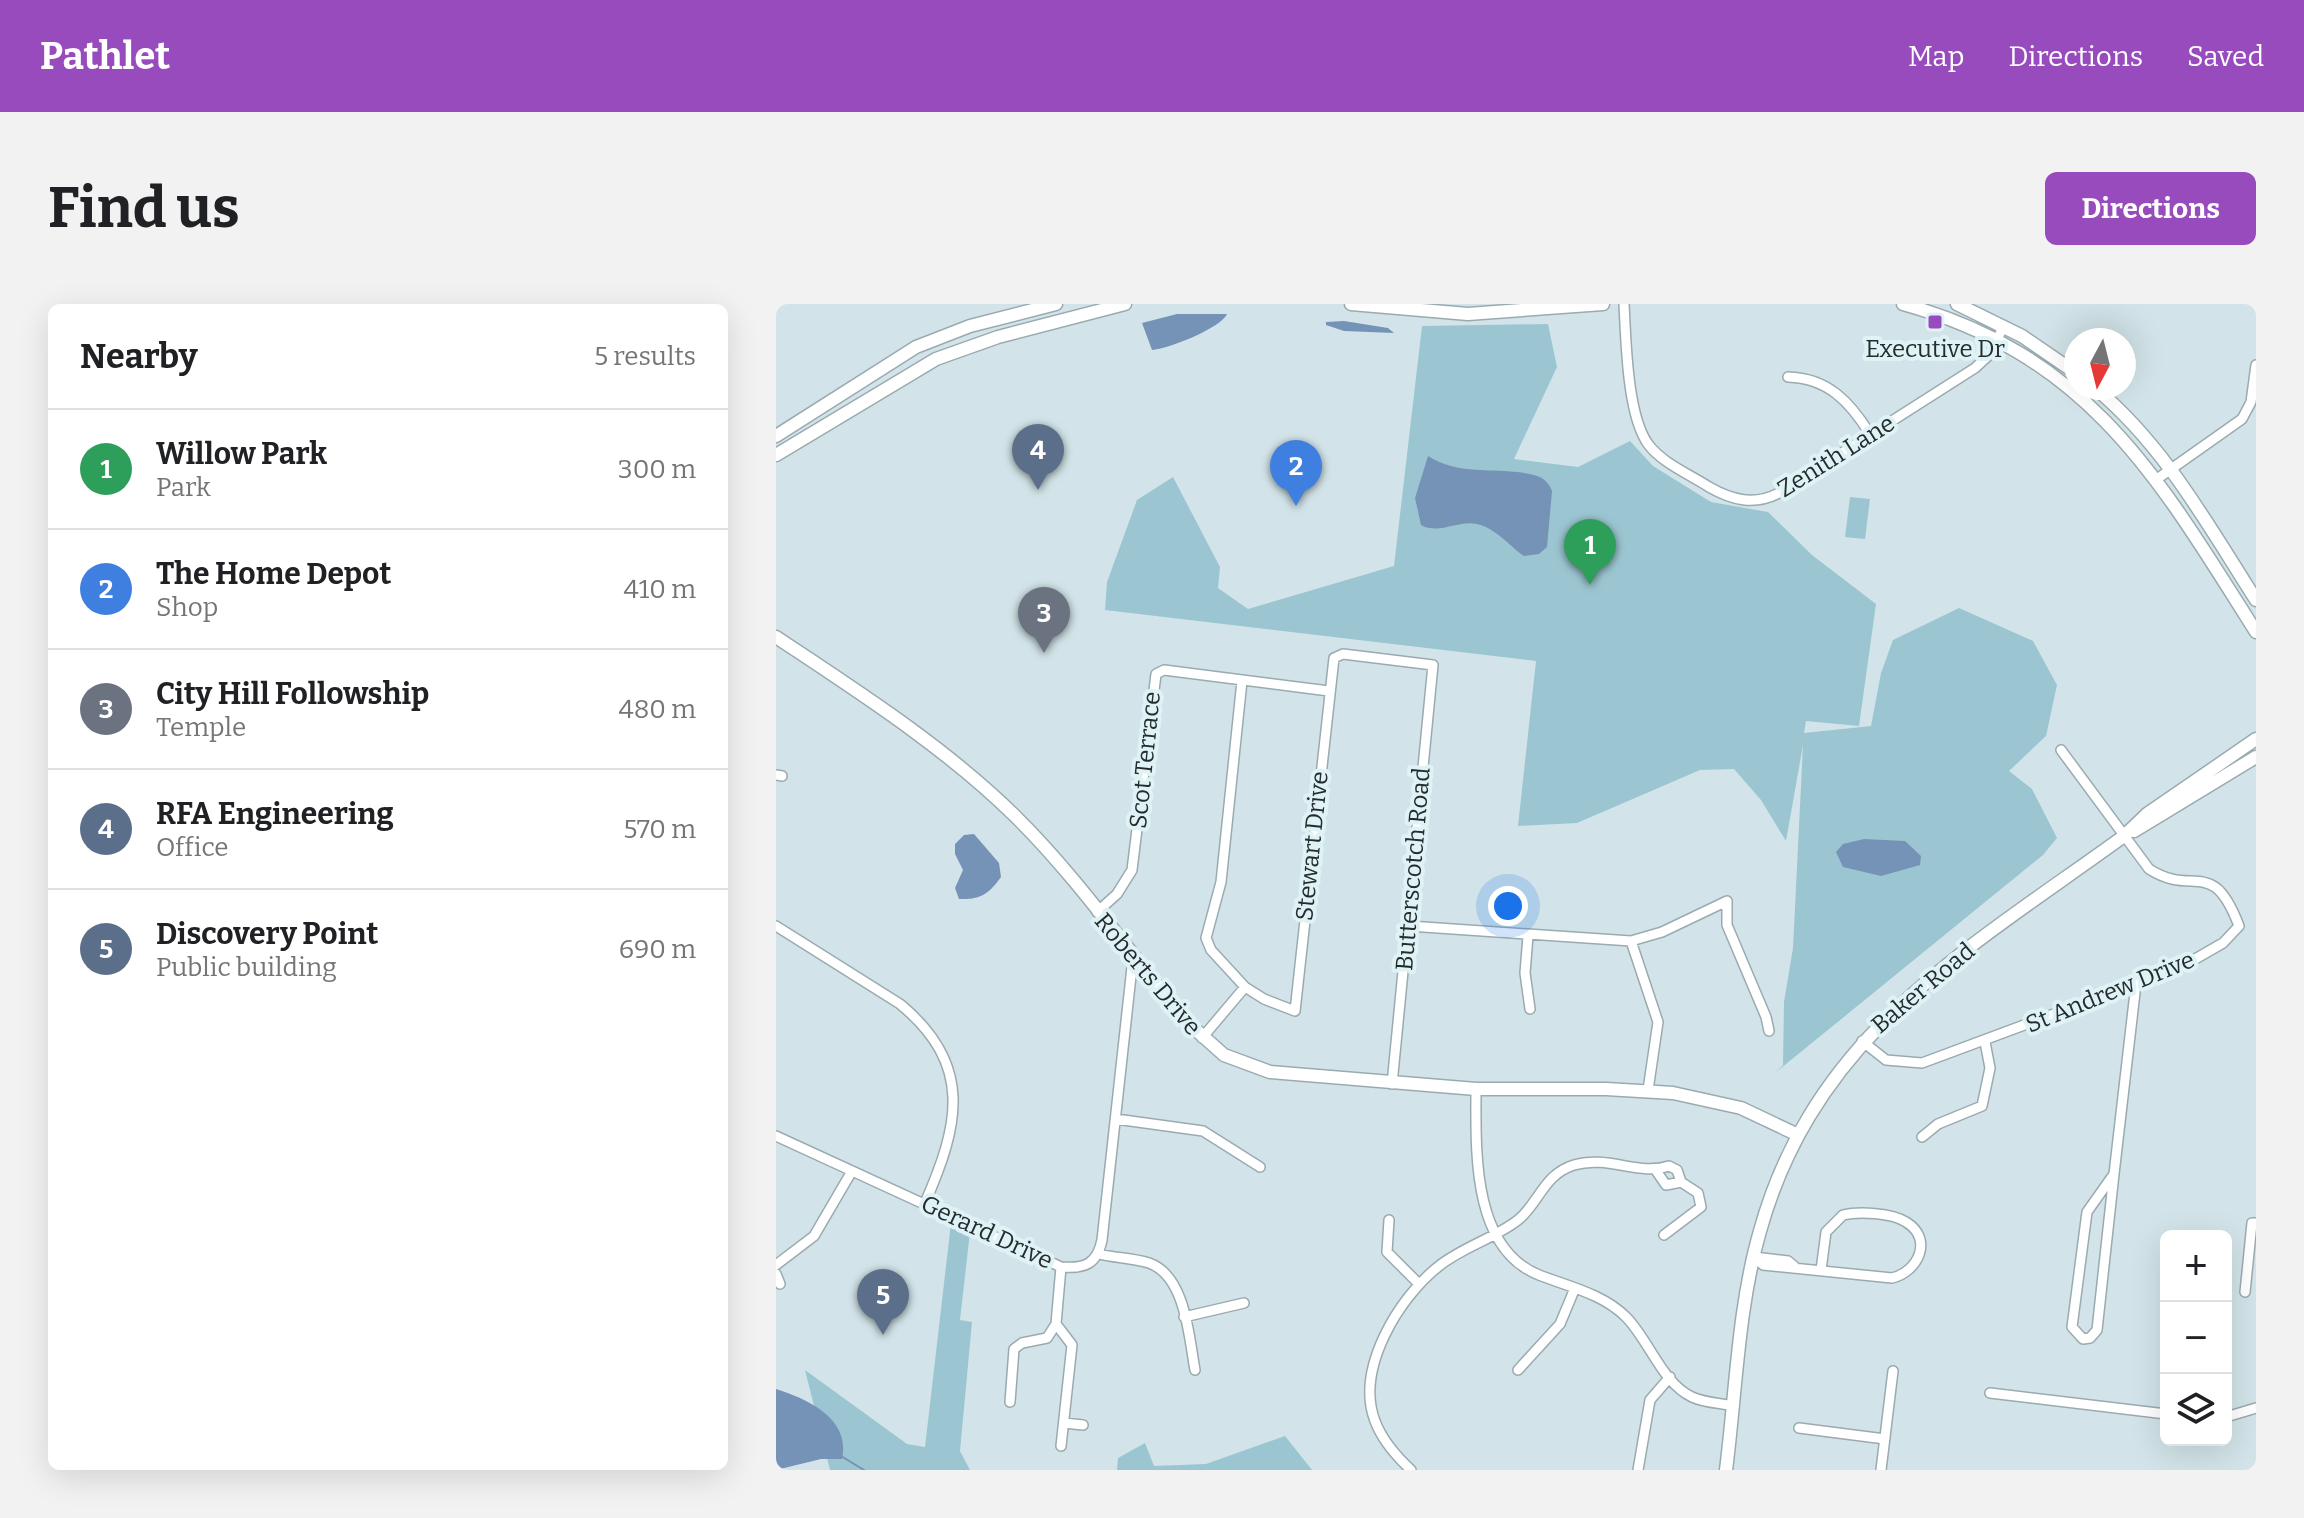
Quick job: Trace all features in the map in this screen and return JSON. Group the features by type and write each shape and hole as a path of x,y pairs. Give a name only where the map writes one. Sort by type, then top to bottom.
{"main road":[{"path":"776,436 916,347 970,326 1056,304"},
{"path":"776,455 886,385 936,359 998,337 1125,304"},
{"path":"1351,304 1468,314 1603,304"},
{"path":"1903,304 1997,341 2050,374 2094,409 2123,436 2157,479 2256,632"},
{"path":"1957,304 2004,326 2064,365"},
{"path":"2107,400 2146,437 2170,469 2256,600"},
{"name":"Roberts Drive","path":"776,637 888,715 991,793 1037,840 1202,1038 1238,1062 1270,1072 1392,1079 1476,1089 1648,1090 1722,1102 1756,1114 1798,1135"},
{"name":"Baker Road","path":"1726,1470 1754,1257 1770,1198 1798,1135 1862,1041 1942,968 2124,836 2147,814 2256,739"},
{"name":"Baker Road","path":"2124,836 2153,823 2256,757"}],"street":[{"name":"Zenith Lane","path":"1624,304 1635,409 1643,435 1659,456 1726,496 1748,501 1769,498 1975,368 1988,356 2004,326"},
{"path":"2157,479 2242,419 2251,402 2256,365"},
{"path":"1788,377 1817,380 1831,389 1859,416 1870,434"},
{"name":"Stewart Drive","path":"1245,987 1265,1000 1295,1011 1332,663 1338,655 1433,665"},
{"name":"Butterscotch Road","path":"1392,1079 1409,926 1410,865 1433,665"},
{"name":"Scot Terrace","path":"1097,912 1117,894 1132,870 1156,674 1164,670 1329,691"},
{"path":"1202,1038 1245,987 1210,949 1205,931 1221,882 1242,681"},
{"name":"St Andrew Drive","path":"1862,1041 1886,1060 1908,1064 1985,1042 2203,956 2239,926 2219,888 2201,881 2157,874 2143,862 2061,750"},
{"path":"1409,926 1631,941 1672,928 1727,901 1727,925 1769,1031"},
{"path":"776,926 900,1004 923,1025 939,1048 952,1086 954,1126 925,1203"},
{"path":"1528,936 1525,973 1530,1009"},
{"path":"1631,941 1658,1022 1648,1090"},
{"path":"1133,958 1099,1254 1156,1267 1171,1280 1184,1317 1195,1370"},
{"path":"2114,1174 2087,1212 2072,1327 2083,1339 2090,1338 2097,1330 2136,984"},
{"path":"1922,1137 1938,1124 1982,1106 1990,1068 1985,1042"},
{"path":"1476,1089 1479,1176 1496,1231 1509,1253 1526,1268 1604,1300 1627,1318 1670,1377 1691,1397 1734,1406"},
{"path":"1116,1119 1203,1131 1260,1167"},
{"name":"Gerard Drive","path":"776,1136 1061,1267 1084,1267 1099,1254"},
{"path":"1411,1470 1380,1433 1374,1419 1370,1392 1385,1336 1419,1284 1452,1256 1519,1219 1550,1179 1573,1165 1610,1162 1657,1172 1673,1167 1681,1182 1698,1193 1701,1207 1664,1235"},
{"path":"776,1265 814,1236 852,1171"},
{"path":"1657,1172 1666,1185 1681,1182"},
{"path":"1754,1257 1763,1265 1892,1278 1911,1270 1921,1253 1917,1232 1902,1219 1843,1215 1830,1224 1826,1232 1821,1270"},
{"path":"1389,1220 1387,1252 1394,1263 1419,1284"},
{"path":"2245,1292 2252,1223 2256,1223"},
{"path":"1010,1402 1014,1349 1022,1343 1049,1337 1056,1324 1061,1267"},
{"path":"1518,1370 1543,1347 1560,1324 1575,1288"},
{"path":"1184,1317 1244,1303"},
{"path":"1056,1324 1072,1345 1061,1446"},
{"path":"1881,1470 1893,1371"},
{"path":"1638,1470 1650,1400 1670,1377"},
{"path":"1990,1393 2160,1413"},
{"path":"2232,1415 2256,1408"},
{"path":"1064,1423 1083,1425"},
{"path":"1799,1428 1885,1439"}],"shaded area":[{"path":"1177,314 1227,314 1223,320 1193,337 1152,350 1142,323"},
{"path":"1344,321 1388,328 1394,333 1344,331 1326,325 1326,322"},
{"path":"1548,324 1557,367 1514,459 1578,467 1630,441 1653,466 1711,502 1768,512 1812,555 1876,604 1859,726 1806,721 1804,733 1871,726 1881,673 1893,640 1959,608 2033,641 2057,685 2046,736 2009,771 2032,789 2057,838 2043,855 1775,1073 1783,1065 1784,1002 1793,948 1803,745 1786,841 1761,800 1734,769 1700,770 1577,823 1518,826 1536,661 1105,610 1107,582 1137,500 1173,477 1220,567 1218,588 1248,609 1394,566 1422,326"},
{"path":"1428,456 1453,467 1521,472 1543,479 1552,491 1547,547 1539,554 1524,556 1484,526 1470,523 1428,528 1421,525 1415,498"},
{"path":"1850,497 1870,499 1865,539 1845,537"},
{"path":"974,834 999,863 1001,877 983,895 959,899 955,888 963,870 955,854 955,844 964,835"},
{"path":"1864,839 1905,841 1921,856 1920,865 1881,876 1843,867 1836,852 1843,844"},
{"path":"951,1223 970,1232 960,1320 972,1322 960,1451 970,1470 830,1470 805,1370 907,1444 925,1447"},
{"path":"776,1389 801,1398 833,1421 840,1432 842,1459 821,1459 776,1470"},
{"path":"1285,1436 1312,1470 1117,1470 1118,1458 1145,1443 1154,1466 1206,1464"}],"waterway":[{"path":"841,1456 864,1470"}],"place":[{"name":"Executive Dr","path":"1935,322"},
{"name":"RFA Engineering","path":"1038,490"},
{"name":"The Home Depot","path":"1296,506"},
{"name":"Willow Park","path":"1590,585"},
{"name":"City Hill Followship","path":"1044,653"},
{"name":"Discovery Point","path":"883,1335"}]}
